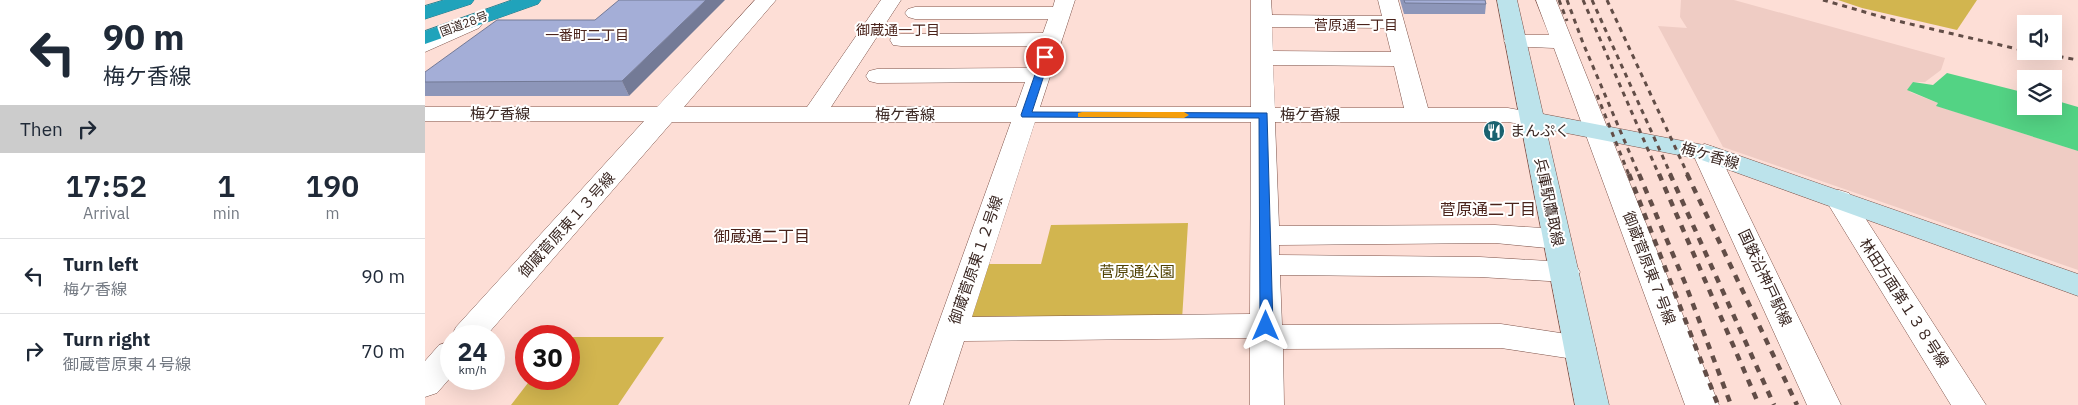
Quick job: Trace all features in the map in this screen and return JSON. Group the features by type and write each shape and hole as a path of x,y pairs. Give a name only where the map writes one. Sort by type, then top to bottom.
{"highway":[{"name":"国道28号","path":"425,13 464,0"},
{"name":"国道28号","path":"425,38 531,0"}],"street":[{"name":"御蔵菅原東１３号線","path":"477,325 766,0"},
{"path":"814,115 891,0"},
{"path":"1388,0 1418,115"},
{"name":"兵庫駅鷹取線","path":"1507,0 1592,405"},
{"name":"御蔵菅原東７号線","path":"1546,0 1702,405"},
{"path":"915,13 1062,6"},
{"name":"御蔵菅原東１２号線","path":"926,405 1062,6"},
{"path":"425,45 505,10"},
{"path":"1267,405 1261,10 1393,22"},
{"path":"901,40 1051,39"},
{"path":"1515,41 1562,42"},
{"path":"1263,58 1403,60"},
{"path":"877,76 1039,74"},
{"path":"885,115 908,77"},
{"name":"梅ケ香線","path":"425,114 1508,115 1597,130 1705,152 2078,284"},
{"name":"国鉄沿神戸駅線","path":"1705,152 1824,405"},
{"name":"林田方面第１３８号線","path":"1839,200 1969,405"},
{"path":"1265,236 1495,234 1557,239"},
{"path":"1266,265 1480,267 1565,272"},
{"path":"952,329 1501,336 1580,348"},
{"path":"425,384 440,367"}],"shaded area":[{"path":"1681,0 1734,0 1945,58 1941,70 1925,82 1913,82 1910,92 1938,103 1937,106 2078,151 2078,270 1723,147 1658,26 1687,28 1680,17"},
{"path":"1947,73 2017,91 2017,115 2062,115 2062,102 2078,107 2078,151 1936,106 1938,103 1907,90 1913,82 1933,85"}],"green space":[{"path":"1838,0 1977,0 1957,30 1862,8"},
{"name":"菅原通公園","path":"1188,223 1182,320 965,322 983,264 1041,264 1051,225"},
{"path":"580,337 664,337 618,405 511,405 523,390 580,390"}],"building":[{"path":"619,0 706,0 622,81 425,82 425,72 497,20 595,20"},
{"path":"1404,0 1485,0 1486,4 1405,3"}],"railway":[{"path":"1559,0 1567,21"},
{"path":"1567,0 1583,43 1639,175"},
{"path":"1583,0 1659,175"},
{"path":"1592,0 1671,175"},
{"path":"1607,0 1688,175"},
{"path":"1823,0 1889,19 2017,49"},
{"path":"2062,57 2078,60"},
{"path":"1597,95 1629,175"},
{"path":"1629,174 1718,405"},
{"path":"1639,174 1685,283 1731,405"},
{"path":"1659,174 1759,405"},
{"path":"1670,174 1774,405"},
{"path":"1687,174 1797,405"}],"slow traffic":[{"path":"1082,115 1184,115"}],"place":[{"name":"まんぷく","path":"1494,131"}],"district":[{"name":"菅原通一丁目","path":"1356,25"},
{"name":"御蔵通一丁目","path":"898,30"},
{"name":"一番町二丁目","path":"587,35"},
{"name":"菅原通二丁目","path":"1488,209"},
{"name":"御蔵通二丁目","path":"762,236"}],"route":[{"path":"1045,57 1026,115 1264,115 1266,326"}]}
